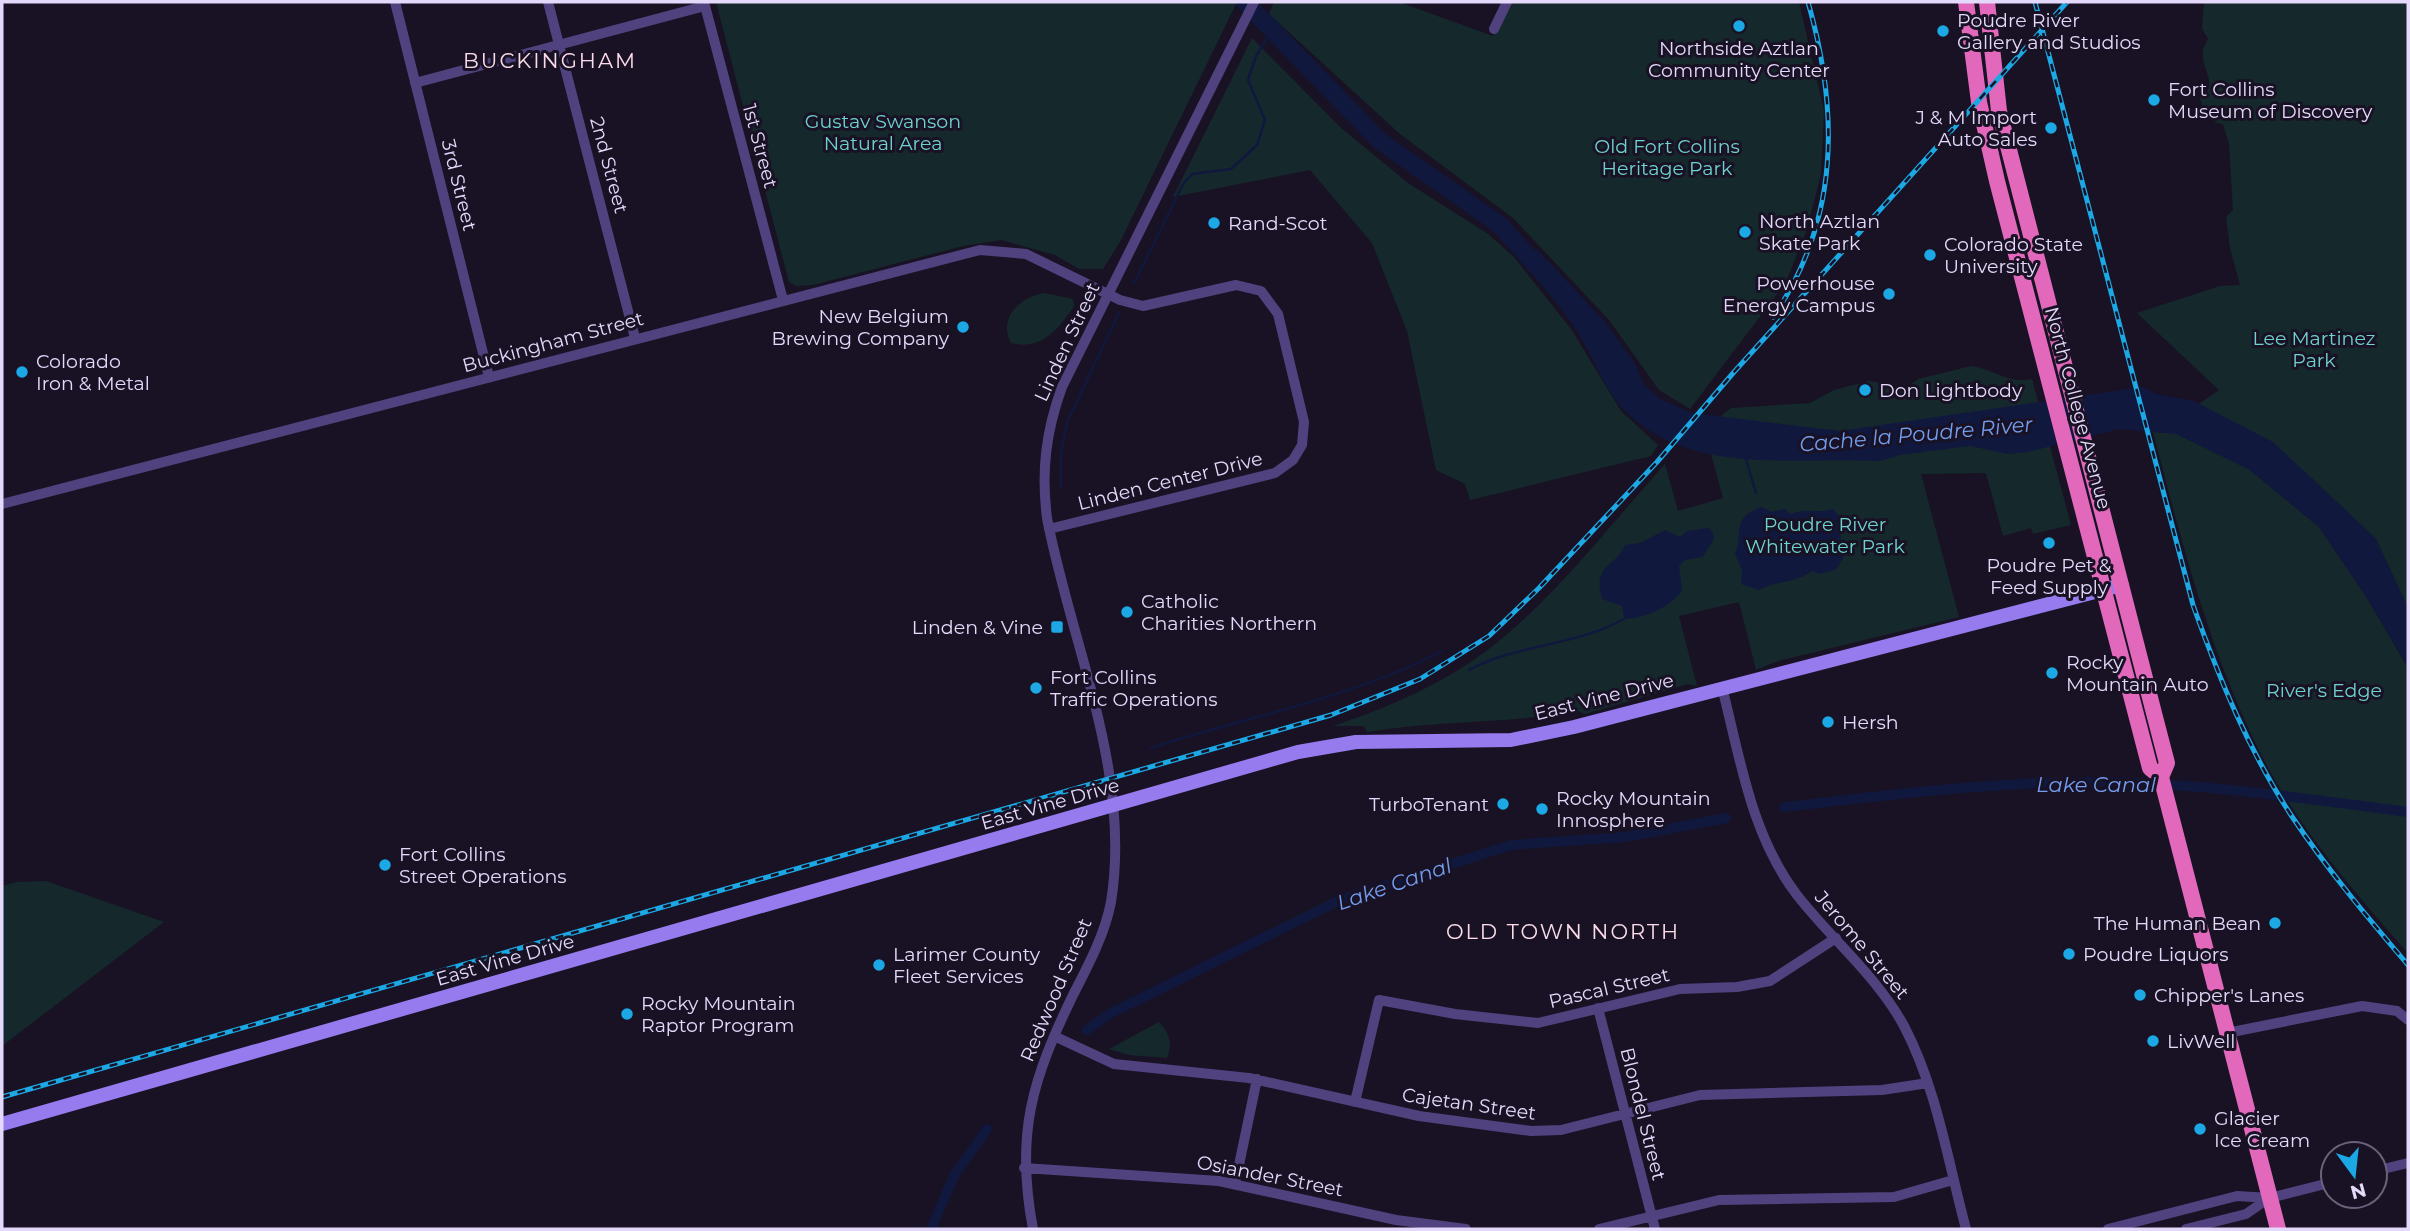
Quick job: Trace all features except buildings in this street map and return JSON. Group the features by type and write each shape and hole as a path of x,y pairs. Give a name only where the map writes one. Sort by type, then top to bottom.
{"highway":[{"name":"North College Avenue","path":"1966,2 1979,102 2045,366 2150,768 2161,777"},
{"name":"North College Avenue","path":"1987,2 1999,111 2167,763 2161,777 2165,795 2278,1229"}],"main road":[{"name":"East Vine Drive","path":"2,1124 1332,744 1511,740 1574,727 2122,585"}],"street":[{"name":"3rd Street","path":"395,2 489,377"},
{"name":"2nd Street","path":"548,2 635,338"},
{"name":"Linden Street","path":"1113,806 1110,777 1049,529 1043,477 1049,425 1062,387 1254,2"},
{"path":"1494,29 1507,2"},
{"path":"415,83 705,4"},
{"name":"1st Street","path":"705,4 783,300"},
{"name":"Buckingham Street","path":"2,503 965,253 996,249 1027,254 1109,293"},
{"name":"Linden Center Drive","path":"1049,529 1275,473 1293,460 1302,445 1304,422 1278,314 1261,291 1236,285 1143,306 1127,303 1109,293"},
{"name":"Jerome Street","path":"1722,687 1751,803 1766,844 1797,895 1889,1001 1917,1053 1928,1083 1966,1229"},
{"name":"Redwood Street","path":"1033,1229 1024,1168 1025,1135 1030,1105 1044,1056 1087,968 1110,905 1116,859 1113,806"},
{"name":"Pascal Street","path":"1354,1102 1379,1000 1525,1024 1680,989 1737,988 1770,981 1836,938"},
{"path":"2227,1033 2340,1009 2379,1006 2398,1011 2408,1020"},
{"name":"Blondel Street","path":"1598,1008 1655,1229"},
{"name":"Cajetan Street","path":"1054,1036 1114,1064 1256,1080 1419,1116 1544,1132 1700,1095 1882,1090 1928,1083"},
{"path":"1235,1184 1256,1080"},
{"path":"2389,1168 2408,1163"},
{"name":"Osiander Street","path":"1024,1168 1109,1171 1235,1184 1396,1220 1466,1229"},
{"path":"1599,1229 1719,1200 1894,1197 1953,1180"},
{"path":"2108,1229 2237,1196 2270,1198 2319,1186"},
{"path":"2186,1229 2246,1214 2270,1198"}],"green space":[{"name":"Gustav Swanson Natural Area","path":"716,2 1237,2 1121,240 1103,269 1079,269 1055,255 1001,240 963,246 813,285 796,286 789,282"},
{"name":"Old Fort Collins Heritage Park","path":"1274,2 1399,2 1493,36 1512,2 1799,2 1824,111 1821,174 1807,229 1786,282 1690,409 1659,390 1609,320 1513,218 1400,134 1269,14"},
{"name":"Lee Martinez Park","path":"2204,2 2408,2 2408,608 2376,539 2305,472 2193,408 2219,390 2137,313 2220,286 2240,285 2230,248 2226,217 2233,210 2229,144 2223,124 2207,116 2200,98 2206,93 2209,83 2203,53 2208,38 2202,29"},
{"path":"1252,38 1341,128 1408,183 1488,234 1514,257 1571,329 1621,411 1658,445 1651,456 1470,500 1465,484 1436,470 1407,331 1372,243 1310,170 1173,197"},
{"path":"1045,293 1073,299 1074,306 1062,323 1040,341 1022,345 1011,343 1007,325 1014,309 1028,298"},
{"name":"Poudre River Whitewater Park","path":"1971,366 2016,380 2032,379 2071,525 2033,534 2031,528 2003,536 1986,473 1921,474 1959,617 1778,661 1756,670 1739,602 1679,616 1697,686 1688,684 1585,714 1578,711 1367,732 1364,726 1333,726 1417,693 1457,671 1494,645 1562,581 1665,464 1678,511 1723,498 1707,439 1713,423 1731,408 1810,403 1834,390 1869,381 1907,387 1918,379"},
{"name":"River's Edge","path":"2153,432 2176,433 2250,470 2319,527 2367,598 2408,668 2408,953 2311,836 2263,758 2228,679 2199,598"},
{"path":"46,881 164,922 2,1046 2,886 17,882"},
{"path":"1159,1022 1169,1038 1167,1058 1129,1055 1109,1049"}],"water":[{"path":"1537,249 1606,323 1636,365 1643,383 1660,399 1692,413 1840,431 2143,387 2156,394 2194,401 2273,442 2376,539 2408,608 2408,667 2367,598 2319,527 2250,470 2176,434 2119,429 2028,452 2008,454 1970,446 1900,455 1880,461 1744,459 1679,446 1650,431 1616,401 1571,322 1521,260"},
{"path":"1761,507 1772,512 1784,509 1791,514 1832,509 1838,514 1843,558 1837,569 1820,574 1812,571 1799,578 1759,590 1741,584 1742,570 1735,554 1740,527 1745,516"},
{"path":"1709,528 1714,536 1712,543 1703,557 1685,560 1679,566 1682,591 1663,607 1647,615 1624,619 1622,606 1602,599 1600,579 1606,567 1625,545 1640,543 1665,530 1680,537 1687,531"}],"waterway":[{"name":"Cache la Poudre River","path":"1245,2 1380,141 1500,225 1543,273"},
{"path":"1134,283 1183,184 1192,174 1231,169 1257,145 1265,120 1248,80 1256,56 1272,30"},
{"path":"1061,487 1061,451 1068,420 1119,313"},
{"path":"1745,456 1756,493"},
{"path":"1469,670 1507,655 1586,635 1624,619"},
{"path":"1151,748 1336,694 1407,668 1442,651"},
{"name":"Lake Canal","path":"1784,807 1985,786 2107,782 2220,789 2408,812"},
{"name":"Lake Canal","path":"1087,1030 1111,1013 1340,900 1511,845 1625,837 1726,818"},
{"name":"Lake Canal","path":"931,1229 954,1176 987,1129"}],"railway":[{"path":"1773,317 1795,280 1811,242 1822,203 1827,164 1825,84 1808,2"},
{"path":"2035,2 2193,605 2213,660 2236,714 2277,793 2334,875 2408,965"},
{"path":"2,1097 1331,715 1420,679 1489,636 1539,588 1657,462 1734,372 2067,2"}],"place":[{"name":"Northside Aztlan Community Center","path":"1739,26"},
{"name":"Poudre River Gallery and Studios","path":"1943,31"},
{"name":"Fort Collins Museum of Discovery","path":"2154,100"},
{"name":"J & M Import Auto Sales","path":"2051,128"},
{"name":"Rand-Scot","path":"1214,223"},
{"name":"North Aztlan Skate Park","path":"1745,232"},
{"name":"Colorado State University","path":"1930,255"},
{"name":"Powerhouse Energy Campus","path":"1889,294"},
{"name":"New Belgium Brewing Company","path":"963,327"},
{"name":"Colorado Iron & Metal","path":"22,372"},
{"name":"Don Lightbody","path":"1865,390"},
{"name":"Poudre Pet & Feed Supply","path":"2049,543"},
{"name":"Catholic Charities Northern","path":"1127,612"},
{"name":"Linden & Vine","path":"1057,627"},
{"name":"Rocky Mountain Auto","path":"2052,673"},
{"name":"Fort Collins Traffic Operations","path":"1036,688"},
{"name":"Hersh","path":"1828,722"},
{"name":"TurboTenant","path":"1503,804"},
{"name":"Rocky Mountain Innosphere","path":"1542,809"},
{"name":"Fort Collins Street Operations","path":"385,865"},
{"name":"The Human Bean","path":"2275,923"},
{"name":"Poudre Liquors","path":"2069,954"},
{"name":"Larimer County Fleet Services","path":"879,965"},
{"name":"Chipper's Lanes","path":"2140,995"},
{"name":"Rocky Mountain Raptor Program","path":"627,1014"},
{"name":"LivWell","path":"2153,1041"},
{"name":"Glacier Ice Cream","path":"2200,1129"}],"district":[{"name":"BUCKINGHAM","path":"550,60"},
{"name":"OLD TOWN NORTH","path":"1563,931"}]}
